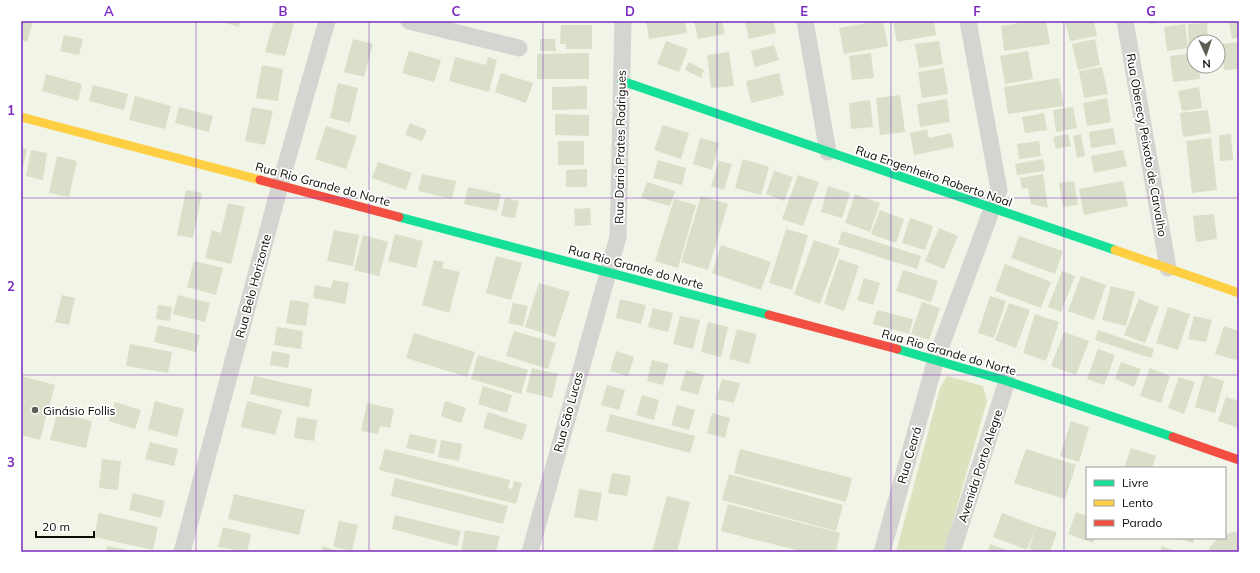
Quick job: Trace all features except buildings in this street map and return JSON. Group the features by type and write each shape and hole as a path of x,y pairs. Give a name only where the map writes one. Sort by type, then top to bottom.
{"street":[{"name":"Rua Belo Horizonte","path":"182,552 280,185 327,21"},
{"path":"409,21 519,48"},
{"name":"Rua Dario Prates Rodrigues","path":"607,272 618,237 623,21"},
{"path":"805,21 828,152"},
{"name":"Rua Ceará","path":"882,552 936,359 999,190 968,21"},
{"name":"Rua Oberecy Peixoto de Carvalho","path":"1125,21 1168,268"},
{"name":"Rua Engenheiro Roberto Noal","path":"622,82 1239,293"},
{"name":"Rua Rio Grande do Norte","path":"21,117 936,359 1007,381 1239,460"},
{"name":"Rua São Lucas","path":"530,552 607,272"},
{"name":"Avenida Porto Alegre","path":"952,552 1007,381"}],"green space":[{"path":"947,376 983,386 987,401 944,552 896,552 940,388"}],"traffic: fast":[{"path":"622,81 1115,250"},
{"path":"399,217 769,315"},
{"path":"897,349 1007,381 1173,437"}],"traffic: slow":[{"path":"21,117 260,180"},
{"path":"1115,250 1239,293"}],"traffic: jam":[{"path":"260,180 399,217"},
{"path":"769,315 897,349"},
{"path":"1173,437 1239,460"}],"place":[{"name":"Ginásio Follis","path":"35,410"}]}
